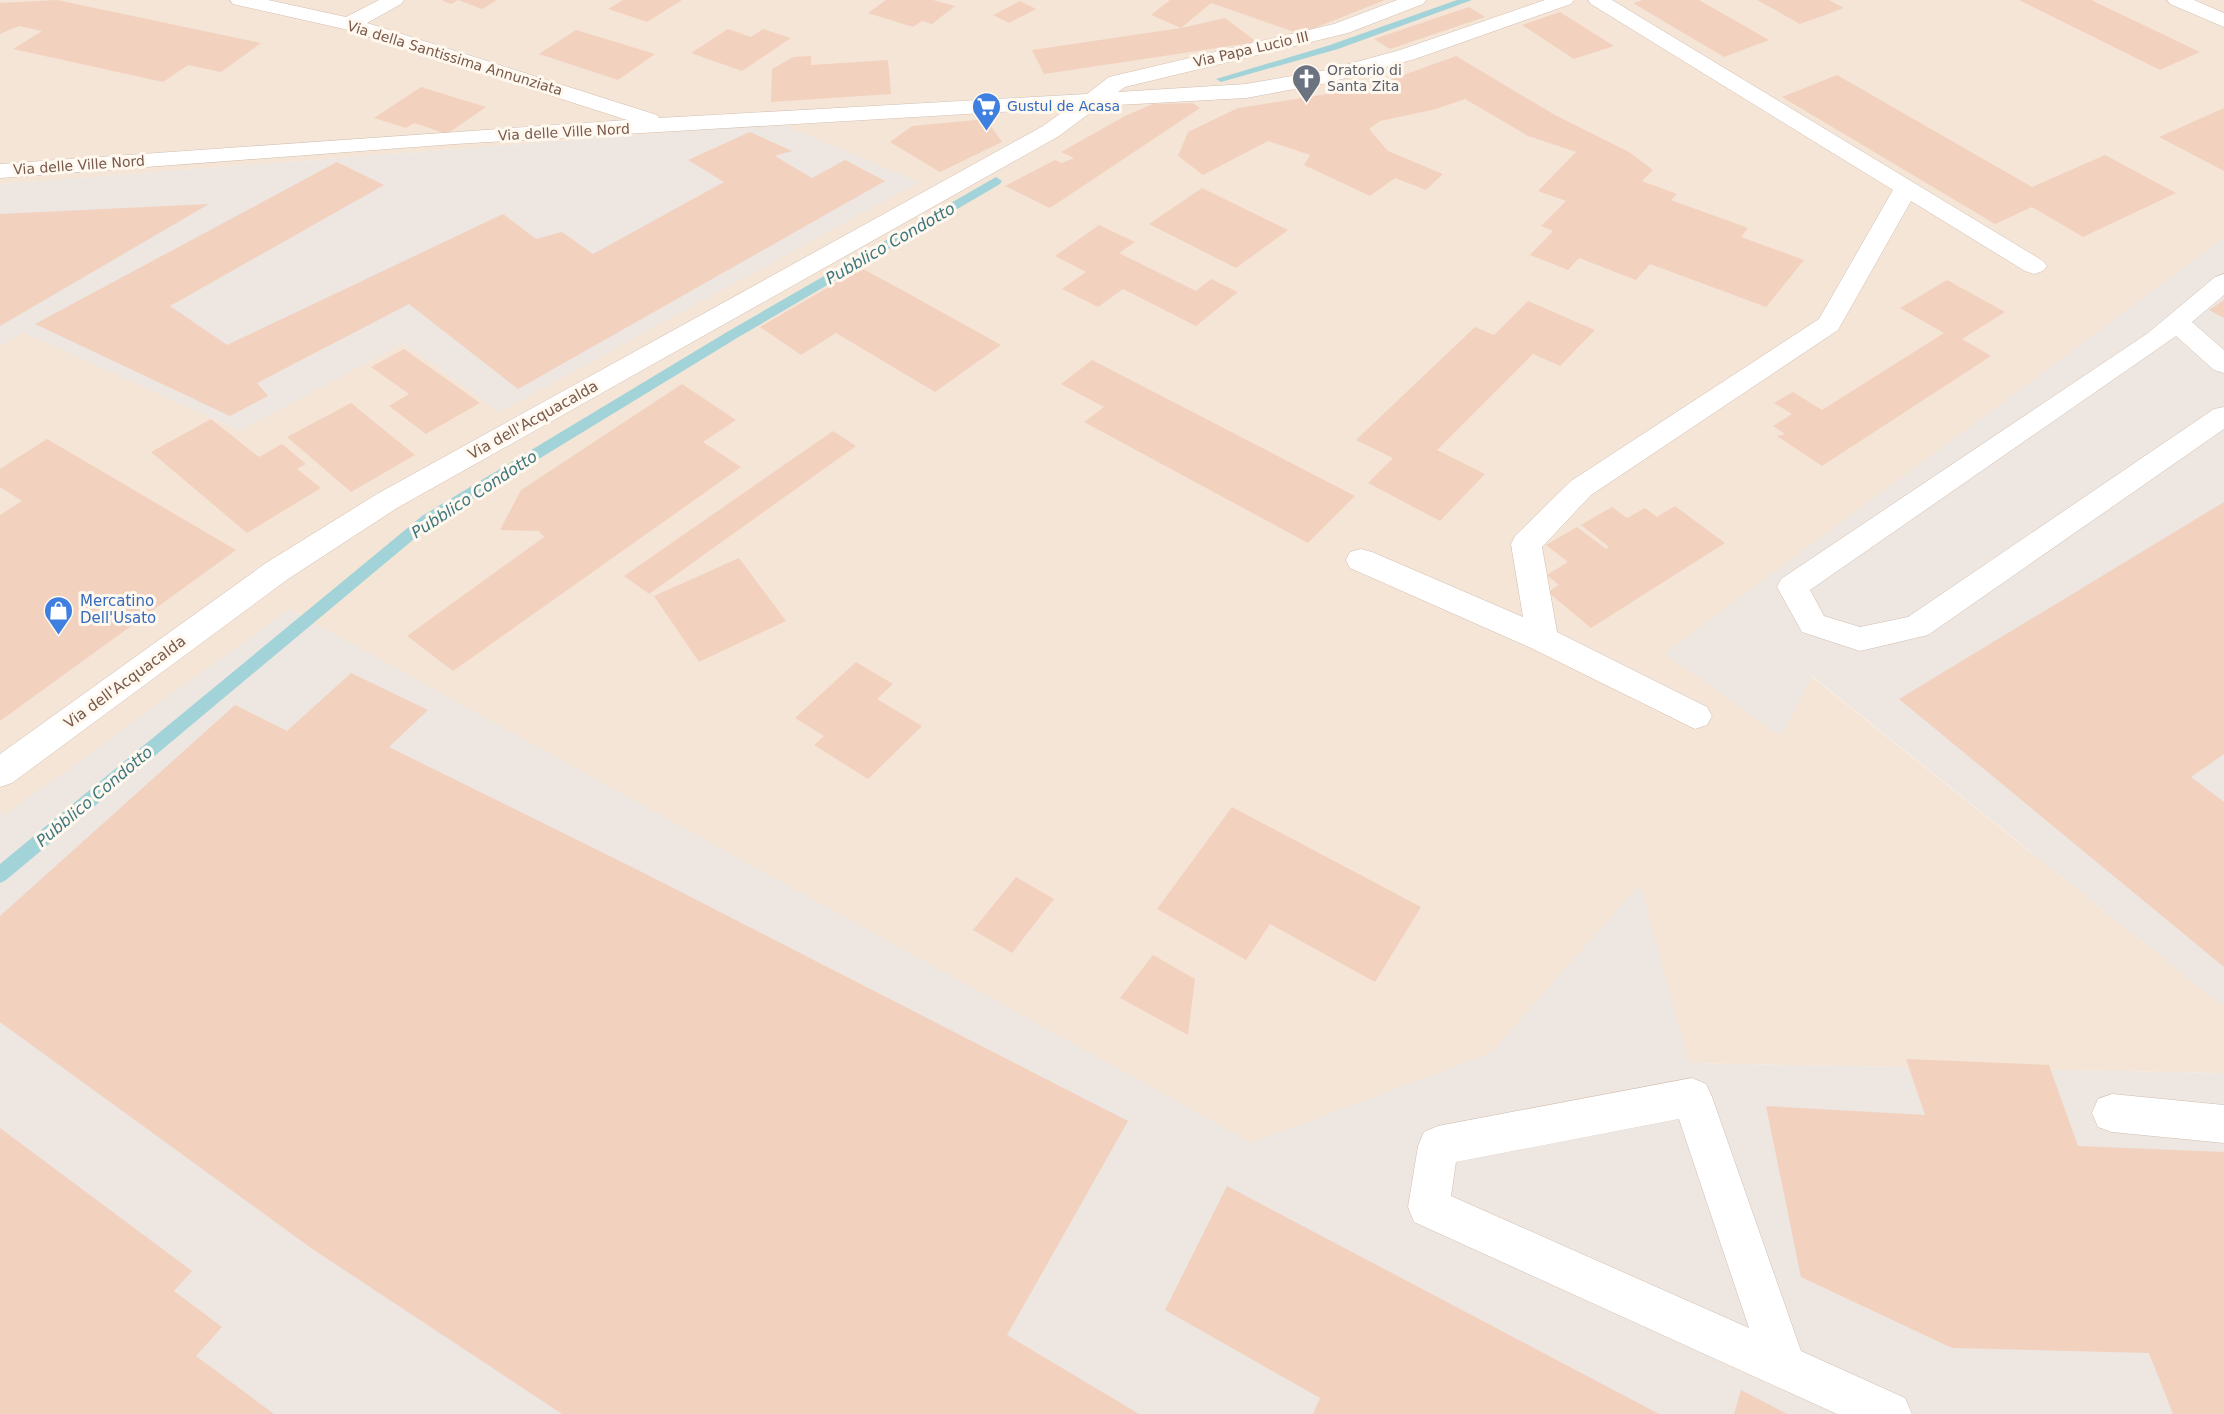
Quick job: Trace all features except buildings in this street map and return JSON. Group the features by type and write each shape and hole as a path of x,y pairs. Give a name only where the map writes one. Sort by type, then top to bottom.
{"street":[{"name":"Via della Santissima Annunziata","path":"240,0 349,24 668,126"},
{"path":"349,24 394,0"},
{"name":"Via Papa Lucio III","path":"1088,101 1117,82 1341,29 1416,0"},
{"name":"Via delle Ville Nord","path":"0,171 444,138 1217,92 1304,82 1399,57 1564,0"},
{"path":"1598,0 2034,266"},
{"path":"2177,0 2224,21"},
{"name":"Via dell'Acquacalda","path":"0,773 277,571 387,501 1051,131 1088,101"},
{"path":"1542,639 1526,544 1581,488 1829,324 1906,188"},
{"path":"2224,282 2177,323 1792,587 1813,624 1860,639 1917,627 2224,416"},
{"path":"2177,323 2224,364"},
{"path":"1361,560 1542,639 1695,716"},
{"path":"1784,1367 1692,1097 1438,1146 1429,1207 1784,1367 1889,1414"},
{"path":"2112,1113 2224,1124"}],"shaded area":[{"path":"0,0 2224,0 2224,237 1665,654 1781,736 1811,676 2224,1007 2224,1073 1689,1063 1640,885 1491,1053 1252,1143 289,609 5,815 0,812 0,346 23,332 240,431 403,343 500,412 781,124 0,184"},
{"path":"781,124 919,182 500,412 403,343 240,431 23,332 0,346 0,184"},
{"path":"2224,237 2224,1007 1812,676 1781,736 1665,654"},
{"path":"289,609 1252,1143 1491,1053 1640,884 1689,1063 2224,1073 2224,1414 0,1414 0,812 5,815"}],"waterway":[{"name":"Pubblico Condotto","path":"1221,79 1334,47 1467,0"},
{"name":"Pubblico Condotto","path":"0,875 427,520 732,335 996,181"}],"place":[{"name":"Oratorio di Santa Zita","path":"1306,104"},
{"name":"Gustul de Acasa","path":"986,132"},
{"name":"Mercatino Dell'Usato","path":"59,636"}]}
